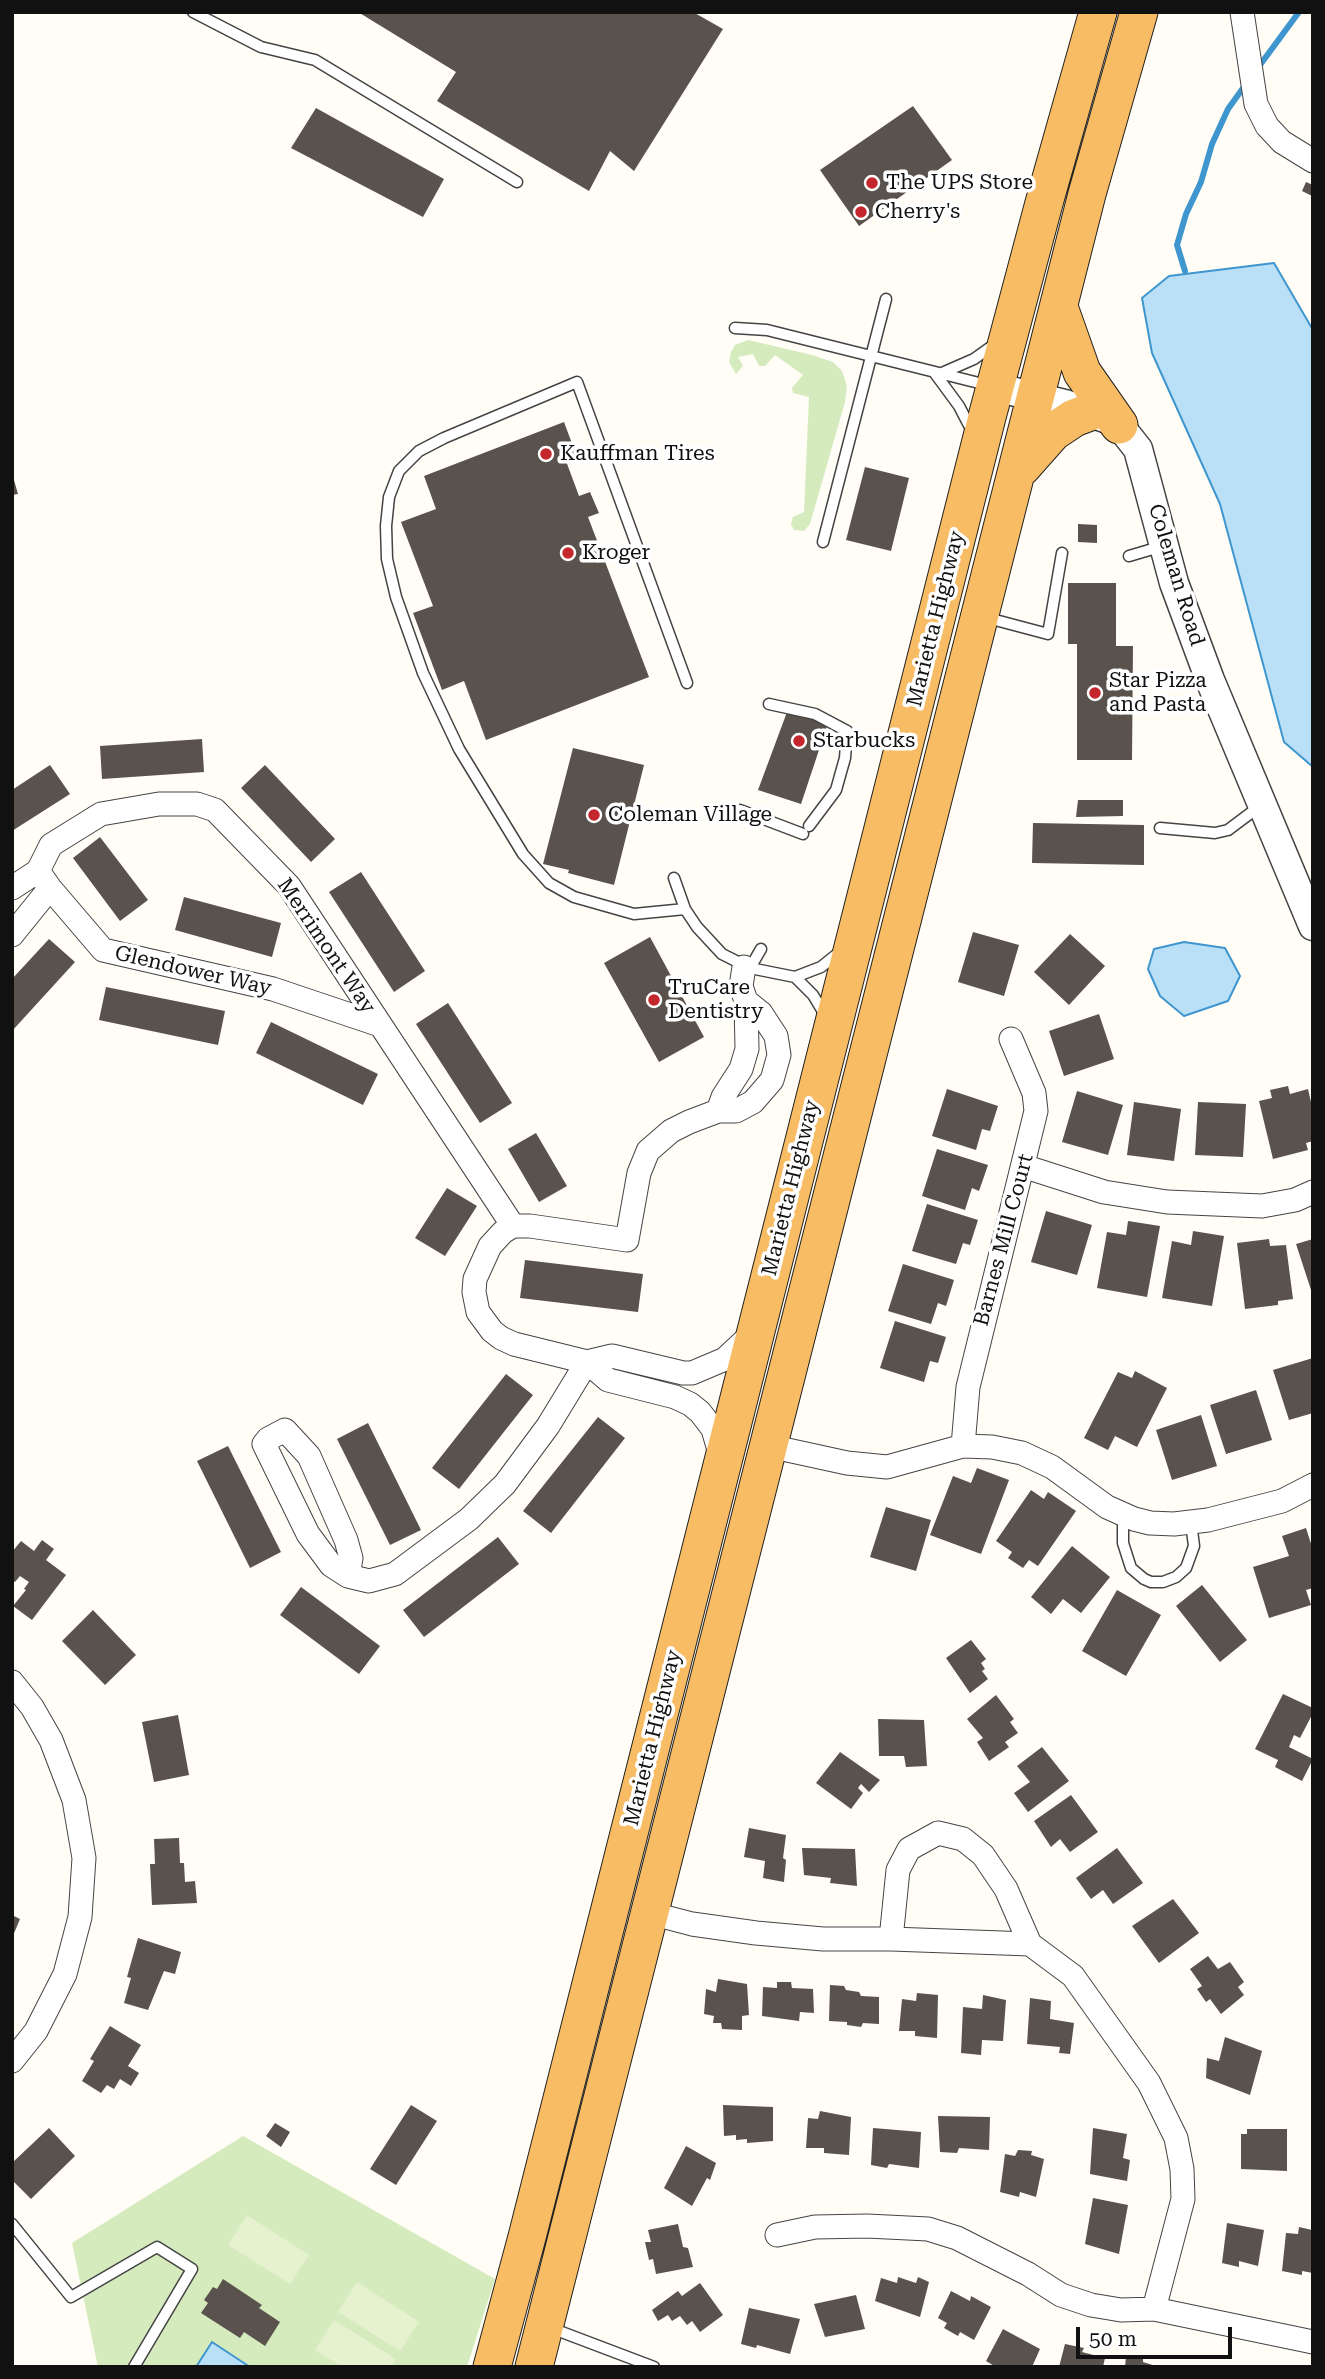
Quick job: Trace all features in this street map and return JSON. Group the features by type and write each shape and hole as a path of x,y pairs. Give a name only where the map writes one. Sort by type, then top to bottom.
{"highway":[{"name":"Marietta Highway","path":"492,2367 978,452 1098,12"},
{"name":"Marietta Highway","path":"534,2367 1087,194 1139,12"},
{"path":"1017,473 1053,432 1074,418 1104,419 1105,408 1082,372 1059,307"}],"street":[{"path":"1242,12 1256,104 1268,126 1282,142 1313,161"},
{"path":"995,387 1037,396 1104,419"},
{"name":"Coleman Road","path":"1104,419 1138,449 1174,583 1210,680 1313,926"},
{"name":"Merrimont Way","path":"12,935 44,880 51,845 101,814 159,804 197,804 215,810 289,886 513,1226"},
{"path":"12,888 44,880"},
{"name":"Glendower Way","path":"44,880 103,950 273,989 380,1025"},
{"path":"718,1111 745,1059 746,1001 741,986 747,968"},
{"path":"746,1001 761,1013 776,1036 779,1055 767,1088 752,1102 736,1111 718,1111 671,1131 648,1151 639,1173 627,1240 513,1226 490,1246 479,1270 474,1292 478,1311 492,1331 514,1345 587,1362 612,1356 692,1373 725,1359 755,1332"},
{"name":"Barnes Mill Court","path":"963,1446 968,1387 1036,1111 1034,1093 1011,1039"},
{"path":"1023,1166 1104,1192 1167,1202 1262,1206 1295,1200 1313,1192"},
{"path":"587,1362 608,1380 675,1397 696,1408 713,1429 722,1463"},
{"path":"348,1576 351,1558 346,1540 309,1456 285,1430 273,1435 264,1444 308,1534 331,1565 348,1576 369,1581 394,1574 469,1519 505,1484 548,1426 587,1362"},
{"path":"769,1446 847,1463 887,1467 963,1446 992,1447 1022,1453 1052,1467 1107,1507 1150,1523 1191,1523 1282,1501 1313,1485"},
{"path":"12,1682 32,1707 51,1740 74,1800 83,1858 80,1917 65,1974 36,2031 12,2062"},
{"path":"891,1939 898,1870 909,1849 938,1833 963,1839 984,1855 1006,1889 1030,1944 1073,1976 1149,2083 1176,2138 1182,2169 1183,2199 1154,2309"},
{"path":"650,1913 692,1924 756,1934 822,1939 1030,1944"},
{"path":"777,2235 828,2227 867,2225 928,2229 957,2238 1061,2295 1091,2305 1121,2310 1154,2309 1313,2342"}],"lane":[{"path":"193,12 261,47 315,60 516,182"},
{"path":"823,542 886,299"},
{"path":"735,328 768,330 995,387"},
{"path":"937,373 988,351 1010,330"},
{"path":"937,373 959,406 973,434 978,452"},
{"path":"685,909 634,914 574,897 549,883 523,854 459,749 423,673 396,597 387,559 386,526 389,497 399,471 419,451 444,438 577,382 687,683"},
{"path":"1129,556 1165,546"},
{"path":"981,617 1048,634 1062,553"},
{"path":"740,810 806,830 836,790 845,758 847,731 815,714 769,704"},
{"path":"1160,828 1215,833 1228,830 1262,804"},
{"path":"674,878 685,909 711,944 722,954 747,968 795,977 809,990 822,1009 831,1035"},
{"path":"795,977 831,960 856,935"},
{"path":"747,968 761,949"},
{"path":"1123,1515 1123,1543 1131,1568 1151,1582 1163,1582 1176,1577 1186,1568 1194,1546 1191,1523"},
{"path":"12,2224 71,2297 157,2247 191,2269 134,2367"},
{"path":"545,2326 654,2367"}],"green space":[{"path":"748,340 833,362 842,371 847,386 845,402 810,524 804,531 794,530 791,524 793,517 804,512 809,397 793,393 792,388 803,375 775,355 765,366 759,366 753,354 738,357 743,366 736,374 729,362 731,352 735,345"},
{"path":"243,2136 495,2279 467,2367 98,2367 72,2243"},
{"path":"247,2215 309,2255 290,2284 228,2245"},
{"path":"357,2282 419,2322 400,2351 338,2312"},
{"path":"334,2320 396,2359 391,2367 342,2367 315,2350"}],"water":[{"path":"1274,263 1313,330 1313,767 1284,742 1220,504 1152,353 1142,298 1169,276"},
{"path":"1184,942 1225,948 1240,976 1228,1001 1184,1016 1160,996 1148,969 1154,949"},
{"path":"212,2342 250,2367 196,2367"}],"building":[{"path":"358,12 693,12 723,29 634,171 610,151 589,191 437,101 456,72"},
{"path":"913,106 952,160 859,226 820,170"},
{"path":"316,108 444,179 423,217 291,148"},
{"path":"1306,182 1313,185 1312,196 1302,191"},
{"path":"564,422 577,457 566,461 579,496 590,492 599,513 588,517 649,677 486,740 464,681 442,690 413,613 433,606 401,522 436,509 424,476"},
{"path":"865,467 909,478 891,551 846,540"},
{"path":"12,473 18,494 12,495"},
{"path":"1078,524 1097,525 1097,543 1078,542"},
{"path":"1068,583 1116,583 1116,646 1133,646 1132,760 1077,760 1077,644 1068,644"},
{"path":"787,712 828,723 801,804 758,790"},
{"path":"202,739 204,772 102,779 100,746"},
{"name":"Coleman Village","path":"573,748 644,765 614,885 543,864"},
{"path":"50,765 70,794 12,831 12,790"},
{"path":"265,765 335,839 311,862 241,788"},
{"path":"1078,800 1123,800 1123,816 1076,817"},
{"path":"1033,823 1144,825 1144,865 1032,863"},
{"path":"100,837 148,900 120,921 73,858"},
{"path":"361,872 425,971 394,992 329,892"},
{"path":"184,897 281,923 272,957 175,930"},
{"path":"973,932 1019,945 1004,996 958,982"},
{"path":"1070,934 1105,966 1069,1005 1034,972"},
{"name":"TruCare Dentistry","path":"650,937 704,1037 659,1062 604,963"},
{"path":"49,939 75,962 12,1031 12,979"},
{"path":"106,987 225,1011 218,1045 99,1020"},
{"path":"448,1003 512,1103 480,1123 416,1024"},
{"path":"1099,1014 1114,1059 1064,1076 1049,1031"},
{"path":"271,1022 378,1074 363,1105 256,1053"},
{"path":"1288,1086 1290,1094 1308,1089 1313,1111 1313,1141 1306,1143 1308,1150 1273,1159 1259,1101 1272,1098 1270,1090"},
{"path":"947,1089 998,1106 990,1131 982,1129 976,1150 932,1136"},
{"path":"1077,1091 1123,1105 1108,1155 1062,1142"},
{"path":"1134,1102 1181,1109 1174,1161 1127,1155"},
{"path":"1198,1102 1246,1104 1243,1157 1195,1155"},
{"path":"536,1133 567,1186 539,1202 508,1149"},
{"path":"937,1149 988,1165 979,1191 972,1188 965,1210 922,1196"},
{"path":"447,1188 477,1206 445,1256 415,1238"},
{"path":"927,1204 978,1220 970,1245 963,1243 956,1264 912,1251"},
{"path":"1046,1211 1092,1225 1077,1275 1031,1262"},
{"path":"1128,1221 1160,1226 1147,1297 1097,1288 1107,1232 1126,1235"},
{"path":"1193,1231 1224,1236 1212,1306 1162,1298 1172,1241 1191,1245"},
{"path":"1269,1239 1270,1246 1286,1245 1293,1299 1278,1301 1278,1305 1245,1309 1237,1243"},
{"path":"1313,1239 1313,1293 1312,1293 1296,1244"},
{"path":"525,1260 643,1274 638,1312 520,1298"},
{"path":"903,1264 954,1280 946,1306 938,1303 931,1324 888,1311"},
{"path":"895,1321 946,1337 938,1363 930,1361 924,1382 880,1368"},
{"path":"1313,1358 1313,1413 1289,1420 1273,1370"},
{"path":"1135,1371 1167,1388 1137,1447 1115,1436 1108,1450 1084,1438 1118,1372 1132,1378"},
{"path":"506,1374 533,1395 459,1489 432,1468"},
{"path":"1256,1390 1272,1440 1226,1454 1210,1405"},
{"path":"1201,1415 1217,1466 1172,1480 1156,1430"},
{"path":"598,1417 625,1438 551,1533 523,1511"},
{"path":"368,1423 421,1530 390,1545 337,1439"},
{"path":"228,1446 281,1552 250,1568 197,1461"},
{"path":"977,1468 1009,1480 981,1554 930,1535 953,1476 971,1483"},
{"path":"1031,1490 1044,1499 1048,1492 1076,1511 1038,1566 1029,1560 1023,1568 1008,1558 1012,1552 996,1541"},
{"path":"886,1507 931,1520 916,1571 870,1557"},
{"path":"1306,1528 1313,1550 1313,1588 1306,1590 1311,1605 1269,1618 1253,1567 1289,1556 1282,1536"},
{"path":"498,1537 519,1564 424,1637 403,1610"},
{"path":"42,1540 54,1549 46,1560 66,1575 32,1620 13,1606 29,1582 20,1576 15,1582 12,1580 12,1552 21,1541 34,1551"},
{"path":"1072,1546 1110,1577 1081,1613 1063,1599 1051,1614 1031,1597"},
{"path":"1202,1585 1247,1640 1220,1662 1176,1606"},
{"path":"301,1587 380,1646 359,1674 280,1615"},
{"path":"1117,1590 1161,1615 1126,1676 1082,1651"},
{"path":"93,1610 136,1655 105,1685 62,1641"},
{"path":"971,1640 986,1659 981,1663 985,1669 982,1671 988,1679 970,1693 946,1658"},
{"path":"1283,1694 1313,1708 1300,1738 1294,1735 1289,1747 1313,1759 1302,1781 1275,1767 1278,1760 1255,1749"},
{"path":"996,1695 1014,1719 1010,1722 1018,1733 1005,1742 1009,1747 989,1761 977,1742 983,1738 967,1719"},
{"path":"178,1715 189,1775 154,1782 142,1722"},
{"path":"878,1719 924,1720 927,1766 906,1767 904,1756 879,1756"},
{"path":"1042,1747 1069,1781 1028,1812 1014,1793 1030,1782 1017,1766"},
{"path":"840,1752 880,1780 869,1792 861,1784 858,1788 863,1793 851,1809 816,1783"},
{"path":"1071,1795 1098,1832 1070,1852 1060,1839 1051,1847 1034,1821"},
{"path":"749,1828 786,1835 784,1882 763,1878 765,1861 744,1857"},
{"path":"179,1838 180,1863 184,1863 185,1882 195,1881 197,1903 152,1905 150,1864 155,1864 154,1839"},
{"path":"802,1848 855,1849 857,1886 830,1883 831,1878 804,1875"},
{"path":"1117,1848 1143,1883 1113,1904 1103,1890 1091,1899 1076,1878"},
{"path":"1173,1899 1199,1933 1159,1963 1132,1926"},
{"path":"12,1915 20,1919 12,1938"},
{"path":"138,1938 181,1952 175,1974 164,1971 148,2010 124,2003 131,1978 127,1977"},
{"path":"1208,1956 1218,1969 1230,1962 1244,1982 1238,1987 1244,1995 1221,2014 1210,1999 1206,2002 1197,1989 1202,1986 1190,1969"},
{"path":"718,1979 747,1984 749,2015 742,2016 742,2030 722,2029 721,2023 713,2023 714,2016 704,2014 706,1989 716,1992"},
{"path":"777,1982 791,1982 792,1988 813,1989 814,2013 800,2012 799,2021 762,2016 763,1987 777,1988"},
{"path":"830,1985 844,1986 846,1990 859,1992 861,1996 879,1997 879,2024 863,2023 861,2027 847,2025 847,2022 829,2021"},
{"path":"917,1993 938,1995 937,2038 915,2036 915,2031 899,2031 902,1999 916,2001"},
{"path":"983,1995 1006,2000 1003,2041 982,2040 981,2055 961,2053 963,2007 982,2009"},
{"path":"1030,1998 1051,2001 1050,2019 1074,2023 1070,2054 1059,2053 1060,2047 1027,2044"},
{"path":"110,2026 141,2045 128,2066 139,2073 131,2086 120,2079 114,2089 107,2085 101,2093 82,2081 94,2061 90,2059"},
{"path":"1225,2037 1262,2051 1250,2095 1206,2078 1207,2058 1219,2061"},
{"path":"411,2105 437,2121 396,2185 370,2169"},
{"path":"723,2105 773,2107 773,2141 747,2143 747,2139 736,2140 736,2135 724,2136"},
{"path":"820,2111 851,2117 849,2155 824,2153 824,2148 806,2148 808,2118 818,2119"},
{"path":"938,2116 990,2117 989,2150 959,2148 957,2153 940,2152"},
{"path":"275,2123 290,2132 281,2147 266,2136"},
{"path":"49,2128 75,2156 31,2199 12,2180 12,2163"},
{"path":"873,2128 921,2132 919,2168 889,2164 887,2168 871,2165"},
{"path":"1093,2128 1127,2134 1123,2158 1130,2160 1127,2181 1090,2174"},
{"path":"1247,2129 1287,2129 1287,2171 1241,2169 1241,2134 1247,2134"},
{"path":"686,2146 716,2163 710,2180 707,2178 692,2206 664,2188"},
{"path":"1018,2150 1032,2151 1031,2155 1044,2159 1036,2197 1020,2192 1019,2197 1000,2192 1005,2154 1015,2156"},
{"path":"1093,2198 1128,2205 1119,2254 1085,2244"},
{"path":"1227,2223 1264,2230 1258,2266 1239,2261 1239,2267 1222,2263"},
{"path":"678,2224 683,2247 688,2248 693,2267 656,2274 645,2242 651,2242 648,2230"},
{"path":"1299,2227 1313,2232 1313,2273 1302,2271 1302,2275 1282,2271 1286,2233 1298,2234"},
{"path":"898,2277 916,2283 918,2277 929,2282 920,2317 875,2301 881,2278 897,2283"},
{"path":"223,2279 262,2305 259,2308 280,2322 265,2346 244,2332 240,2338 201,2313 208,2303 204,2300 213,2287 217,2289"},
{"path":"700,2283 723,2315 700,2332 692,2321 687,2325 680,2316 672,2321 668,2315 658,2321 652,2310 678,2291 682,2296"},
{"path":"951,2291 970,2301 971,2296 991,2307 974,2340 960,2332 958,2336 944,2328 947,2323 938,2318"},
{"path":"856,2295 865,2329 825,2337 814,2304"},
{"path":"749,2308 800,2319 790,2354 757,2345 756,2348 741,2344"},
{"path":"1003,2329 1040,2349 1032,2367 996,2367 986,2361"},
{"path":"1065,2344 1084,2348 1082,2352 1105,2358 1103,2367 1059,2367"},
{"path":"1126,2356 1143,2358 1143,2362 1159,2367 1125,2367"}],"waterway":[{"path":"1257,69 1299,12"},
{"path":"1185,271 1177,245 1186,214 1228,109 1246,84"}],"place":[{"name":"The UPS Store","path":"872,183"},
{"name":"Cherry's","path":"861,212"},
{"name":"Kauffman Tires","path":"546,454"},
{"name":"Kroger","path":"568,553"},
{"name":"Star Pizza and Pasta","path":"1095,693"},
{"name":"Starbucks","path":"799,741"},
{"name":"Coleman Village","path":"594,815"},
{"name":"TruCare Dentistry","path":"654,1000"}]}
